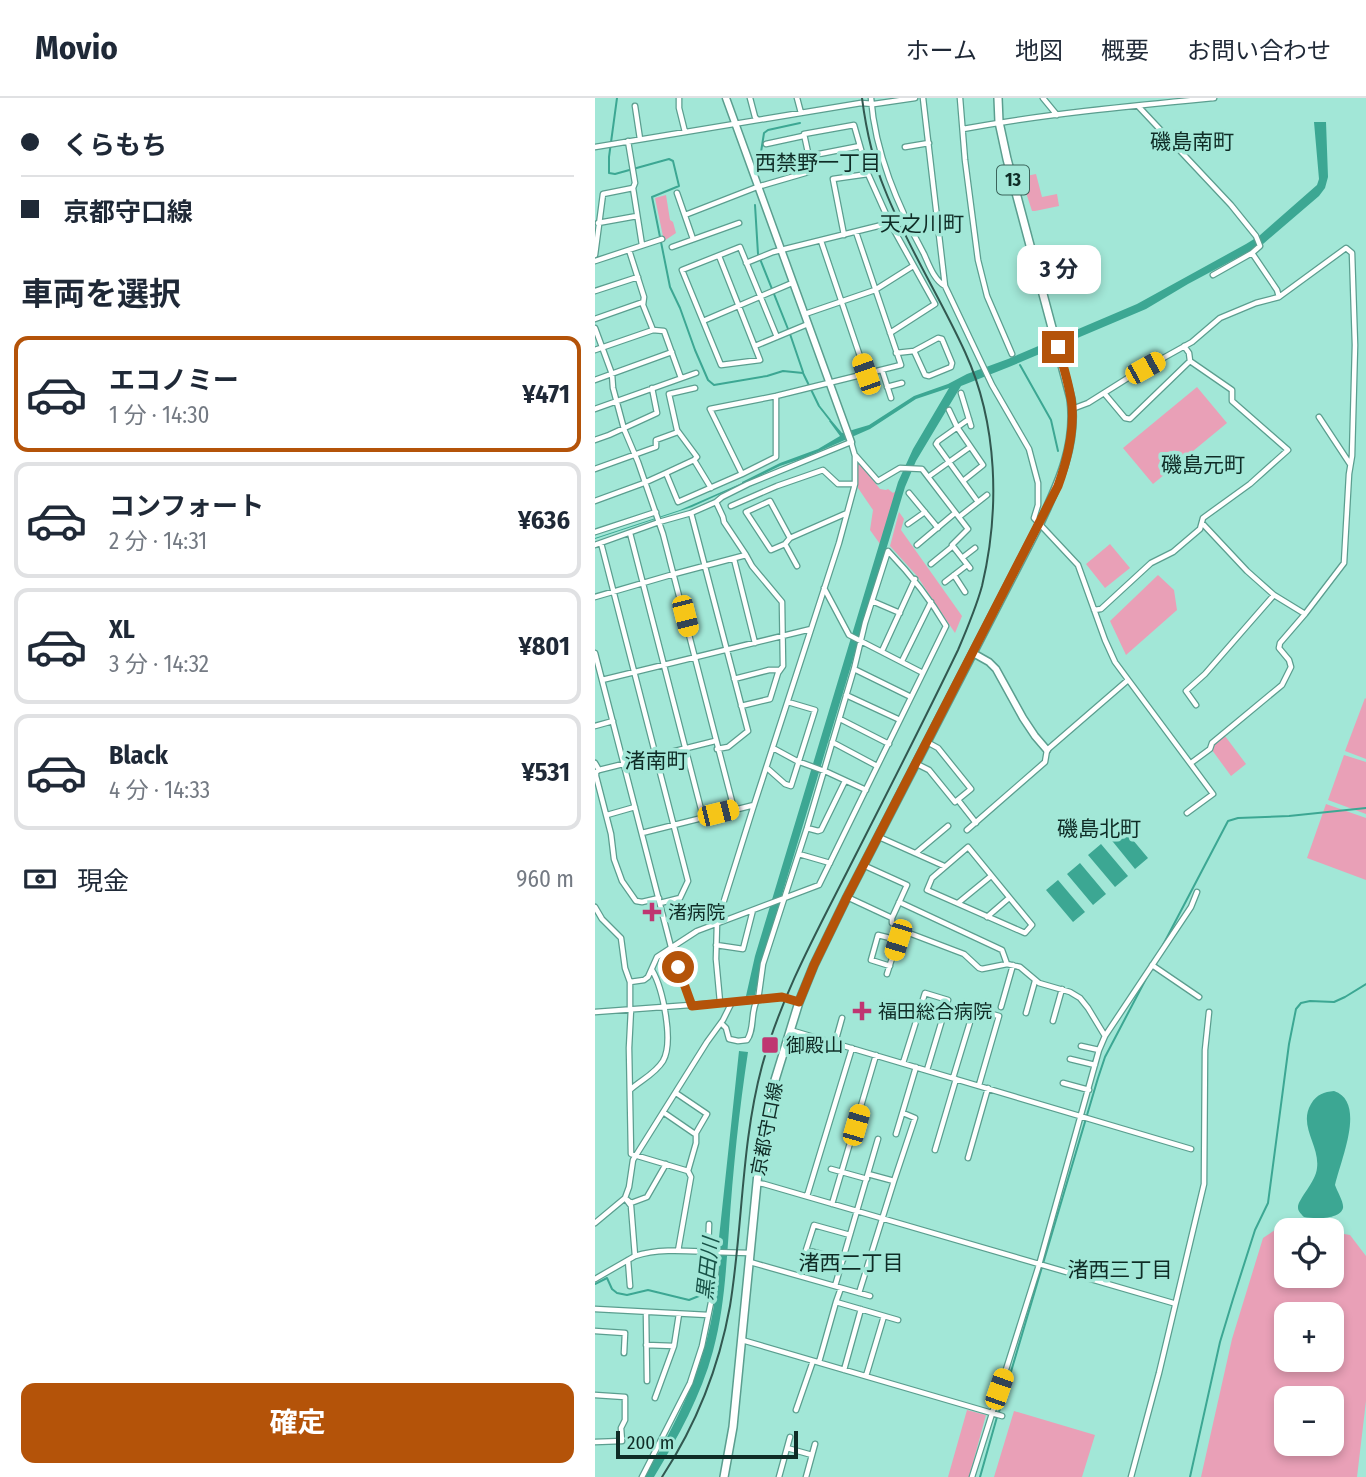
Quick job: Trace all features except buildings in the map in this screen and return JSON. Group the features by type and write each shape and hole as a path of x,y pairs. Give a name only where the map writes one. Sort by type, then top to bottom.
{"main road":[{"name":"京都守口線","path":"724,1477 733,1427 761,1142 767,1106 799,1002 863,865 1058,486 1069,447 1072,410 1058,347 1007,159 999,122 998,98"}],"street":[{"path":"679,98 685,132"},
{"path":"720,1002 717,923 839,543 855,484 855,456 851,442 726,98"},
{"path":"750,98 758,120"},
{"path":"797,98 801,113"},
{"path":"595,146 871,101 915,98"},
{"path":"923,98 944,286 988,376 1029,449 1036,469 1039,497 1034,516 1078,565 1110,651 1128,680 1213,794 1187,813"},
{"path":"960,98 978,260 988,296 1012,354"},
{"path":"1043,98 1057,115"},
{"path":"963,129 999,122 1214,98"},
{"path":"871,101 881,152 892,187 922,251 944,286"},
{"path":"635,106 640,139"},
{"path":"1137,106 1231,205 1256,236 1260,246 1213,275"},
{"path":"766,144 854,125 868,174 890,223 935,304 890,333"},
{"path":"685,215 757,187 812,171 804,134"},
{"path":"628,141 642,245"},
{"path":"905,147 929,143"},
{"path":"809,156 860,146"},
{"path":"844,234 833,179 868,174"},
{"path":"595,255 603,194 633,188"},
{"path":"677,193 693,239"},
{"path":"598,223 637,216"},
{"path":"673,247 739,223"},
{"path":"746,263 781,251 890,223"},
{"path":"742,474 710,409 776,396 901,365 856,232"},
{"path":"595,261 660,239"},
{"path":"821,241 866,374"},
{"path":"719,256 760,360 721,365 682,270 740,247 777,337"},
{"path":"1072,410 1184,346 1220,318 1244,307 1279,297 1346,248 1352,253 1355,345 1344,563 1280,643 1279,648 1290,660 1291,667 1282,685 1191,763"},
{"path":"629,250 644,297 643,305 653,330"},
{"path":"1252,253 1277,289 1279,297"},
{"path":"804,315 875,290 913,266"},
{"path":"595,291 638,277"},
{"path":"703,321 792,283"},
{"path":"595,320 643,302"},
{"path":"755,346 808,324"},
{"path":"595,328 612,374 624,429 656,512 674,574 734,810"},
{"path":"595,350 653,330 664,331 681,378"},
{"path":"896,353 915,351 938,338 942,339 952,363 951,367 929,376 925,374 915,351"},
{"path":"1094,610 1101,609 1151,563 1173,552 1200,529 1203,518 1250,484 1288,450 1232,401 1232,390 1190,361 1189,352 1184,346"},
{"path":"595,380 672,352"},
{"path":"1104,393 1125,418 1130,419 1190,361"},
{"path":"882,370 891,398"},
{"path":"595,409 695,373"},
{"path":"887,387 902,383"},
{"path":"595,439 657,413 652,388"},
{"path":"595,500 644,483 697,457 678,432 669,394 695,388"},
{"path":"961,393 971,426"},
{"path":"666,473 678,502 776,457 776,396"},
{"path":"949,410 957,427 983,465 963,481"},
{"path":"1319,417 1350,465"},
{"path":"969,419 936,444 978,502"},
{"path":"595,469 656,447 656,440 678,432"},
{"path":"715,741 655,755 624,763 596,772 614,859 622,881 636,901 680,898 688,880 655,755 635,673 598,544 691,513 748,484 851,442"},
{"path":"928,477 970,447"},
{"path":"855,456 878,481 900,468 922,469 968,529 953,546 930,564"},
{"path":"694,460 711,488"},
{"path":"731,506 776,486 823,470 838,484 855,484"},
{"path":"909,493 938,528"},
{"path":"917,545 987,495"},
{"path":"790,538 770,501 746,512 771,550 785,544 790,538 848,513"},
{"path":"716,502 724,522 752,566 782,602 783,666 770,699 741,706"},
{"path":"595,532 656,512"},
{"path":"908,524 925,512"},
{"path":"691,513 748,731 727,747 717,749"},
{"path":"1202,523 1247,571 1274,595 1305,614"},
{"path":"630,533 703,817"},
{"path":"785,544 797,566"},
{"path":"945,583 968,566 953,546"},
{"path":"962,558 975,548"},
{"path":"629,982 648,977 657,957 697,931 783,898 819,885 946,626 915,579 888,551 840,719 822,771 807,828 783,898 763,964 758,1000 752,1012 751,1035 747,1040 729,1039 726,1028 721,1023"},
{"path":"595,597 746,555"},
{"path":"734,559 755,643"},
{"path":"954,575 965,592"},
{"path":"882,651 915,579"},
{"path":"824,588 849,635 923,673"},
{"path":"1196,705 1186,691 1205,674 1274,595"},
{"path":"872,601 900,613"},
{"path":"902,662 932,601"},
{"path":"602,680 811,629"},
{"path":"595,653 671,947 692,1006"},
{"path":"973,653 996,669 1023,718 1047,750"},
{"path":"854,669 911,697"},
{"path":"734,679 769,670 780,670"},
{"path":"967,830 1045,762 1047,750 1128,680"},
{"path":"846,695 899,720"},
{"path":"767,768 791,786 815,710 788,702"},
{"path":"840,719 889,744"},
{"path":"595,726 613,721"},
{"path":"804,722 811,723"},
{"path":"832,742 877,766"},
{"path":"916,763 929,770 955,802 971,789 938,748 927,742"},
{"path":"773,748 866,790"},
{"path":"595,763 599,770"},
{"path":"807,828 821,830 845,781"},
{"path":"958,800 977,823"},
{"path":"642,833 754,805"},
{"path":"607,815 635,807"},
{"path":"916,852 948,825"},
{"path":"878,837 945,866"},
{"path":"968,847 1032,925 1025,933 927,890 932,878 945,866 968,847"},
{"path":"799,854 830,863"},
{"path":"863,865 907,885 892,923 964,954 982,970 1010,965 1020,967 1035,981 1080,998 1105,1036"},
{"path":"958,903 991,876"},
{"path":"972,1477 1039,1265 1099,1050 1105,1036 1198,892"},
{"path":"847,897 892,918"},
{"path":"987,916 1009,898"},
{"path":"899,902 1002,950 1010,965 1001,1007"},
{"path":"595,907 602,919 621,938 629,982 631,1154 688,1171"},
{"path":"716,945 743,949 753,910"},
{"path":"887,974 901,929"},
{"path":"890,966 871,960 878,934 898,940"},
{"path":"1152,965 1199,997"},
{"path":"629,1091 654,1072 664,1060 668,1044 664,1007 652,969"},
{"path":"1026,1013 1035,981"},
{"path":"1053,1021 1062,989"},
{"path":"904,1063 925,993 943,998 948,1000 927,1070"},
{"path":"595,1012 782,997 799,1002"},
{"path":"595,1223 625,1198 633,1160 732,1002"},
{"path":"935,1150 974,1009 999,1016 978,1086"},
{"path":"1131,1477 1204,1184 1205,1050 1209,1012"},
{"path":"835,1043 842,1018"},
{"path":"790,1030 1191,1149"},
{"path":"1081,1046 1099,1050"},
{"path":"807,1196 852,1048"},
{"path":"832,1204 876,1055"},
{"path":"1070,1059 1095,1065"},
{"path":"896,1134 915,1067"},
{"path":"1063,1083 1089,1090"},
{"path":"968,1158 988,1088"},
{"path":"675,1093 708,1114 696,1135 688,1171 691,1177 678,1251"},
{"path":"663,1112 696,1135"},
{"path":"859,1293 915,1118 903,1113"},
{"path":"796,1410 836,1302 843,1260 878,1139"},
{"path":"625,1198 631,1203 647,1197 666,1164"},
{"path":"831,1169 894,1181"},
{"path":"756,1183 1173,1303"},
{"path":"625,1198 631,1206 635,1256"},
{"path":"642,1477 690,1383 702,1346 716,1269 709,1224"},
{"path":"843,1260 806,1250 814,1225 850,1235"},
{"path":"595,1279 643,1254 678,1251 727,1252 870,1296"},
{"path":"628,1260 630,1286"},
{"path":"836,1302 898,1320"},
{"path":"595,1309 708,1315"},
{"path":"843,1370 861,1309"},
{"path":"646,1312 647,1381"},
{"path":"655,1398 674,1346 679,1314"},
{"path":"866,1376 884,1316"},
{"path":"595,1331 625,1333 624,1353"},
{"path":"741,1340 1002,1416"},
{"path":"646,1345 674,1346"},
{"path":"595,1395 625,1397 626,1402 625,1420 621,1427 622,1441 595,1441"},
{"path":"779,1477 790,1437"},
{"path":"806,1477 815,1444"},
{"path":"787,1448 812,1455"}],"shaded area":[{"path":"1314,122 1326,122 1328,177 1325,188 1263,244 1146,309 961,386 916,461 905,487 759,971 755,995 746,996 755,956 898,482 913,449 949,388 916,399 870,429 780,466 692,507 595,538 680,510 780,463 818,449 840,436 829,421 831,420 842,433 869,425 914,396 1137,304 1246,244 1259,236 1317,185 1319,179"},
{"path":"1036,174 1042,197 1057,194 1059,206 1032,211 1021,177"},
{"path":"666,195 670,220 676,233 664,241 655,198"},
{"path":"1197,387 1227,423 1153,484 1123,448"},
{"path":"860,464 880,489 888,489 893,493 896,491 880,544 870,530 873,510 858,488"},
{"path":"899,512 904,519 901,530 962,616 955,633 917,576 890,546"},
{"path":"1110,544 1130,568 1105,588 1086,564"},
{"path":"1158,575 1174,590 1177,610 1126,655 1110,621"},
{"path":"1366,699 1366,759 1345,751"},
{"path":"1225,736 1246,764 1231,776 1212,750"},
{"path":"1344,755 1366,762 1366,814 1328,800"},
{"path":"1326,804 1366,818 1366,880 1307,858"},
{"path":"1122,827 1148,858 1135,869 1109,837"},
{"path":"1101,844 1128,876 1115,887 1088,855"},
{"path":"1080,863 1106,894 1093,905 1067,874"},
{"path":"1058,880 1085,912 1073,922 1046,890"},
{"path":"739,1051 748,1052 717,1336 702,1384 680,1431 654,1477 644,1477 687,1395 707,1338 717,1278"},
{"path":"1334,1091 1344,1097 1349,1106 1349,1131 1335,1185 1343,1208 1332,1217 1304,1217 1298,1205 1317,1168 1308,1128 1308,1112 1311,1104 1324,1093"},
{"path":"1274,1231 1274,1288 1344,1288 1344,1234 1350,1235 1366,1256 1366,1401 1357,1477 1201,1477 1232,1339 1263,1238"},
{"path":"967,1410 986,1415 969,1477 948,1477"},
{"path":"1014,1411 1095,1435 1082,1477 994,1477"}],"waterway":[{"path":"617,98 609,173 615,174 669,159 673,161 679,186 652,197 670,287 708,380 714,385 783,371 803,373 819,406 830,420"},
{"path":"759,165 764,133 800,123"},
{"path":"755,205 758,254 788,329"},
{"path":"790,334 803,372"},
{"path":"1020,365 1051,420 1058,451"},
{"path":"1163,945 1228,821 1366,808"},
{"path":"999,1412 1105,1057 1148,975"},
{"path":"1190,1477 1220,1342 1255,1230 1268,1203 1296,1009 1301,1003 1310,1001 1334,1002 1366,984"},
{"name":"黒田川","path":"595,1284 607,1278 617,1293 627,1295 648,1290 689,1300 709,1292"},
{"path":"980,1477 997,1417"}],"railway":[{"path":"662,1477 696,1416 720,1351 734,1276 750,1125 770,1040 811,943 958,650 980,594 988,557 992,528 993,468 984,408 965,352 885,190 871,145 862,98"}],"place":[{"name":"渚病院","path":"652,912"},
{"name":"福田総合病院","path":"862,1011"},
{"name":"御殿山","path":"770,1045"}],"district":[{"name":"磯島南町","path":"1192,142"},
{"name":"西禁野一丁目","path":"818,163"},
{"name":"天之川町","path":"922,224"},
{"name":"磯島元町","path":"1203,465"},
{"name":"渚南町","path":"656,761"},
{"name":"磯島北町","path":"1099,829"},
{"name":"渚西二丁目","path":"851,1263"},
{"name":"渚西三丁目","path":"1120,1270"}],"route":[{"path":"678,967 692,1006 782,997 799,1002 847,897 1058,486 1069,447 1072,410 1058,347"}]}
